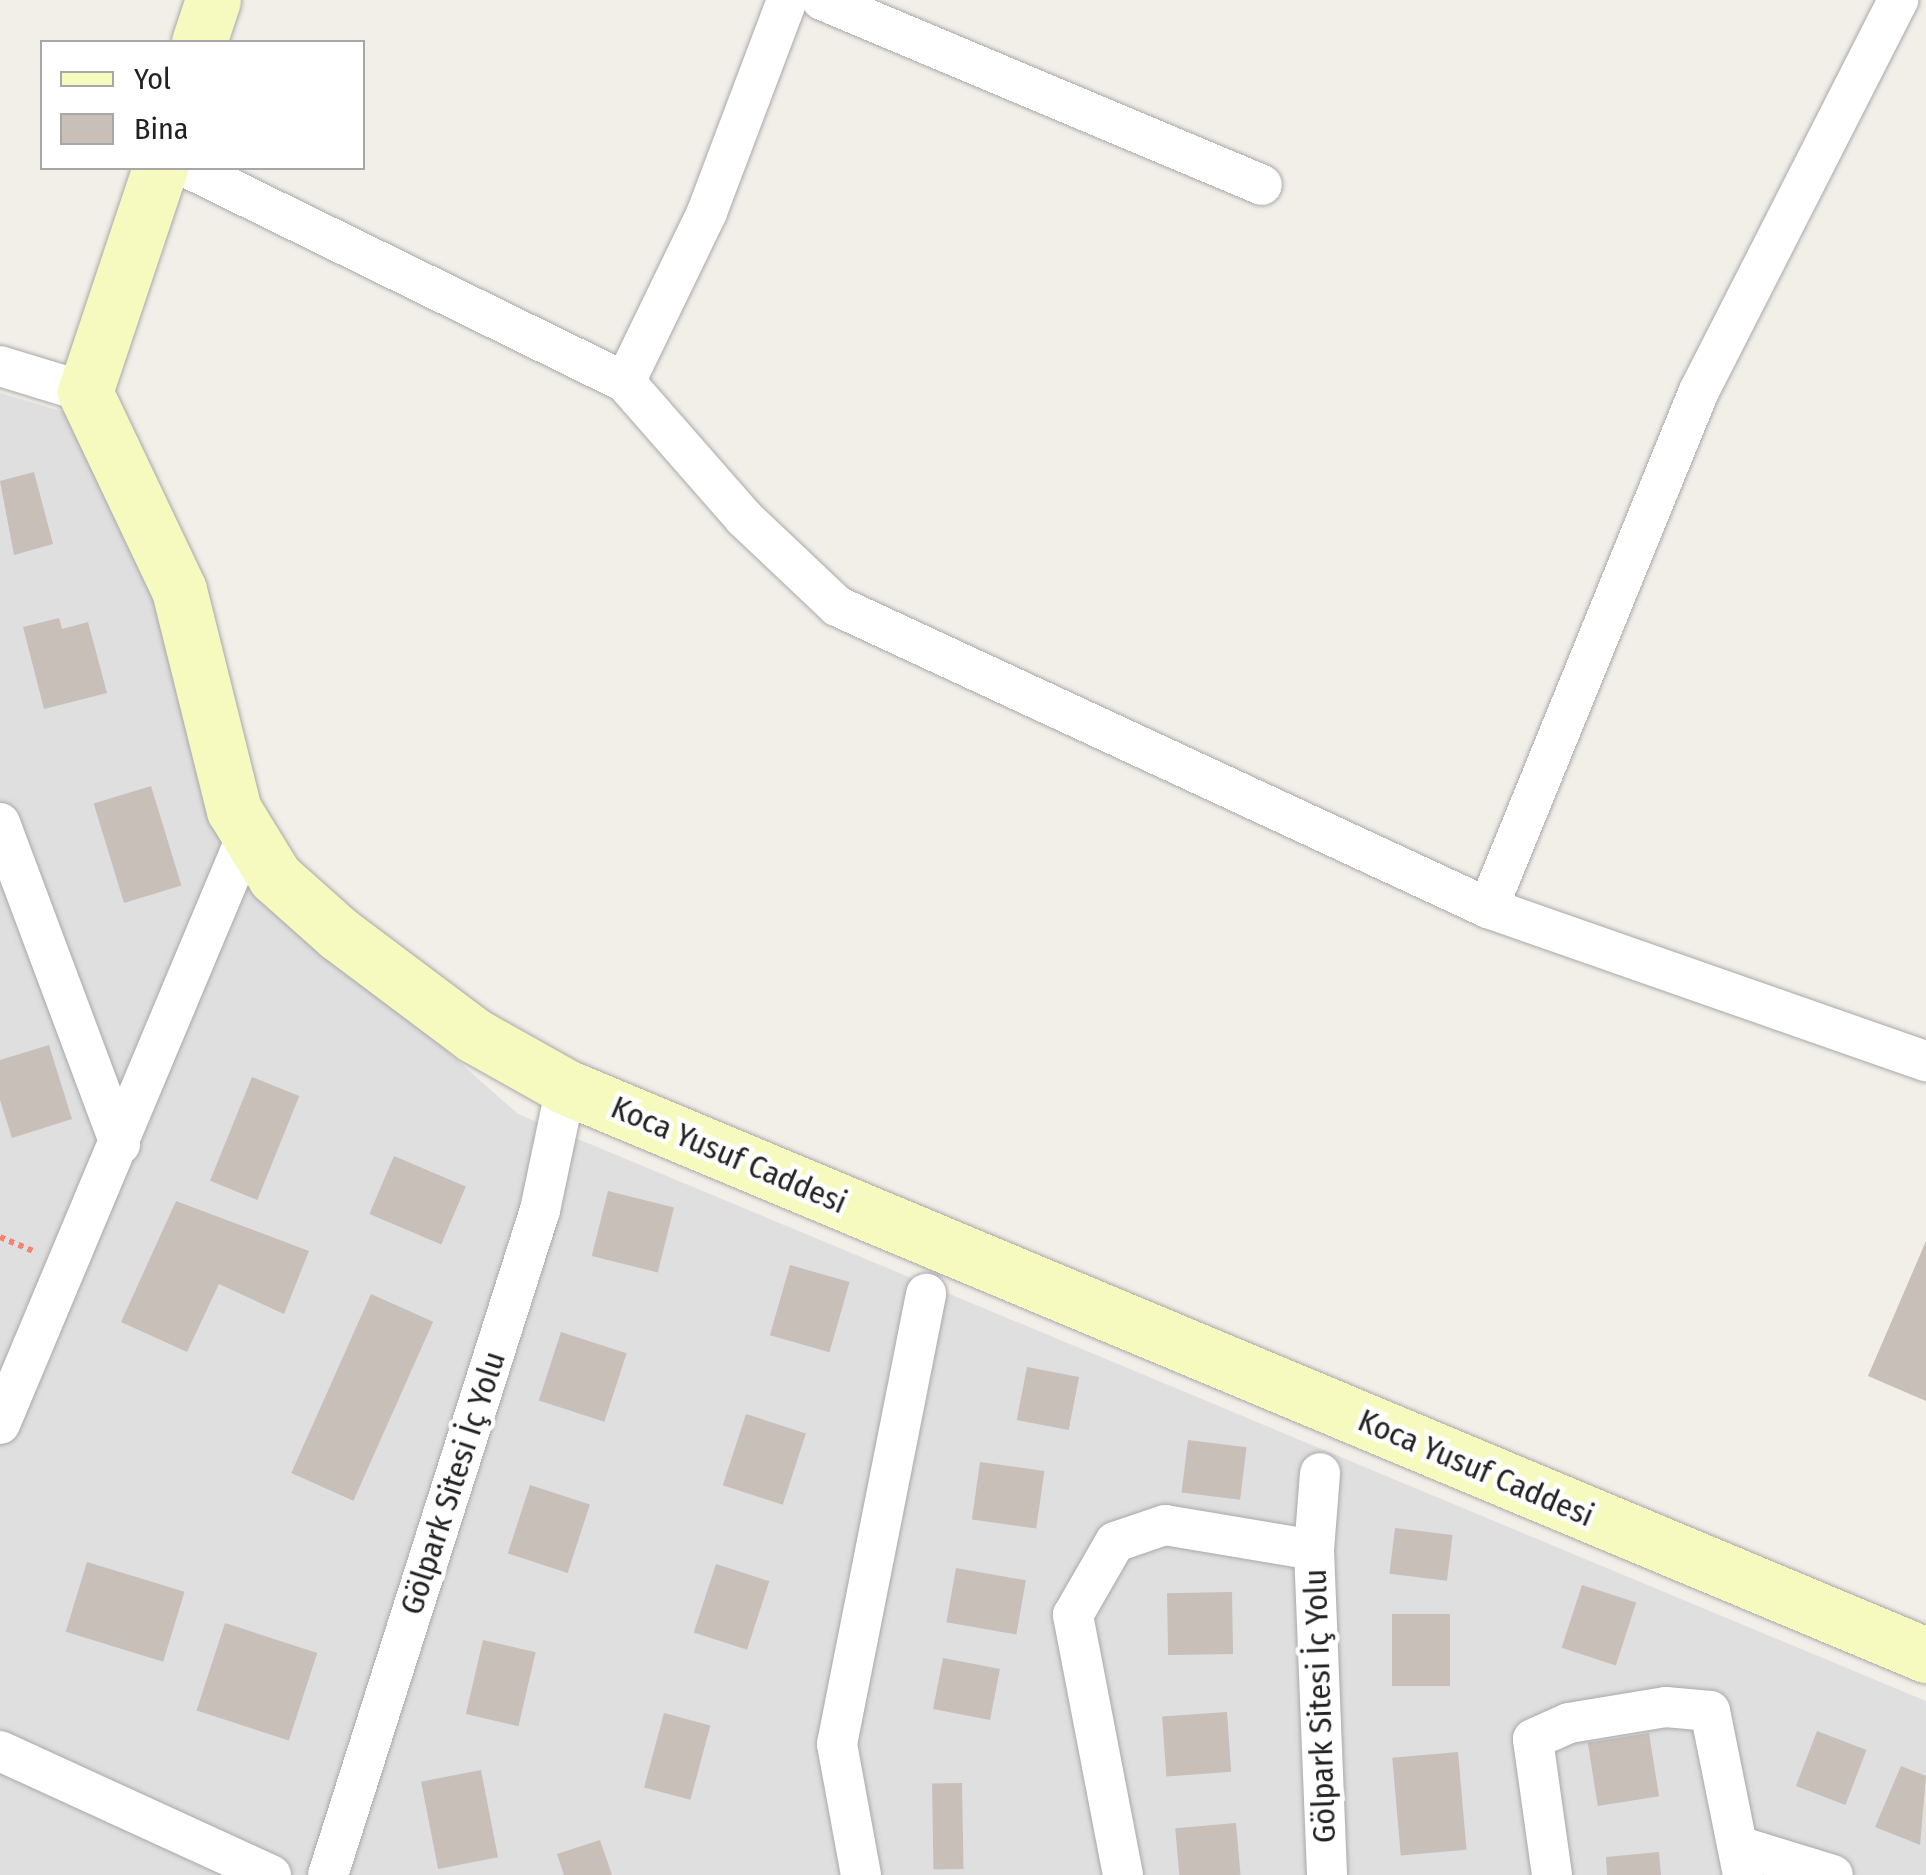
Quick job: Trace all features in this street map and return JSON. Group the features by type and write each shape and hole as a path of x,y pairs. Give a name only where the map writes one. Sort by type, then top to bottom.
{"street":[{"path":"200,40 213,0"},
{"path":"624,382 707,212 786,0"},
{"path":"822,0 1262,185"},
{"path":"1488,908 1699,391 1898,0"},
{"path":"0,366 85,392 159,170"},
{"path":"192,170 624,382 744,518 837,606 1488,908 1926,1062"},
{"name":"Koca Yusuf Caddesi","path":"85,392 179,590 212,737 248,833 275,877 338,934 475,1036 566,1088 1926,1655"},
{"path":"0,823 120,1144"},
{"path":"0,1424 248,833"},
{"name":"Gölpark Sitesi İç Yolu","path":"328,1875 540,1210 566,1088"},
{"path":"861,1875 837,1744 926,1294"},
{"path":"1314,1550 1320,1473"},
{"name":"Gölpark Sitesi İç Yolu","path":"1124,1875 1072,1616 1115,1542 1165,1525 1314,1550 1327,1875"},
{"path":"1552,1875 1533,1740 1569,1723 1666,1707 1710,1711 1740,1860 1834,1875"},
{"path":"0,1751 271,1875"}],"shaded area":[{"path":"0,393 68,413 308,928 518,1114 1926,1701 1926,1875 0,1875"}],"building":[{"path":"34,472 53,544 14,555 0,481"},
{"path":"59,618 62,629 88,622 107,693 44,709 23,627"},
{"path":"151,786 181,885 124,903 94,804"},
{"path":"49,1045 72,1119 12,1138 0,1100 0,1060"},
{"path":"252,1077 299,1096 257,1200 210,1181"},
{"path":"394,1156 466,1186 441,1244 369,1214"},
{"path":"608,1191 674,1207 658,1272 592,1256"},
{"path":"176,1201 309,1251 284,1314 219,1284 187,1352 121,1322"},
{"path":"1926,1241 1926,1401 1868,1376"},
{"path":"790,1265 850,1282 829,1352 770,1335"},
{"path":"371,1294 433,1322 353,1501 291,1473"},
{"path":"561,1332 627,1353 604,1422 539,1400"},
{"path":"1027,1367 1079,1377 1069,1430 1017,1420"},
{"path":"746,1414 806,1433 783,1505 723,1485"},
{"path":"1188,1440 1247,1447 1240,1500 1182,1493"},
{"path":"980,1462 1044,1471 1036,1528 972,1519"},
{"path":"530,1485 590,1504 568,1573 508,1553"},
{"path":"1395,1528 1453,1535 1447,1581 1389,1574"},
{"path":"87,1562 185,1592 163,1662 66,1632"},
{"path":"716,1564 769,1581 747,1650 694,1632"},
{"path":"956,1568 1026,1580 1016,1634 946,1622"},
{"path":"1582,1585 1636,1603 1616,1665 1562,1648"},
{"path":"1232,1592 1233,1654 1168,1655 1167,1593"},
{"path":"1392,1614 1450,1614 1450,1686 1392,1686"},
{"path":"225,1623 317,1653 289,1740 197,1710"},
{"path":"483,1640 536,1652 519,1726 466,1714"},
{"path":"943,1658 1000,1669 990,1720 933,1709"},
{"path":"1227,1712 1231,1772 1166,1776 1162,1717"},
{"path":"664,1713 710,1725 690,1800 644,1787"},
{"path":"1817,1731 1866,1750 1845,1805 1796,1786"},
{"path":"1649,1733 1659,1796 1598,1806 1588,1743"},
{"path":"1458,1752 1467,1850 1401,1855 1392,1758"},
{"path":"1901,1766 1926,1776 1920,1845 1875,1827"},
{"path":"481,1770 498,1857 438,1869 421,1782"},
{"path":"962,1783 964,1869 934,1870 932,1784"},
{"path":"1236,1823 1241,1875 1179,1875 1175,1828"},
{"path":"600,1840 612,1875 564,1875 557,1854"},
{"path":"1659,1852 1661,1875 1607,1875 1606,1857"}]}
